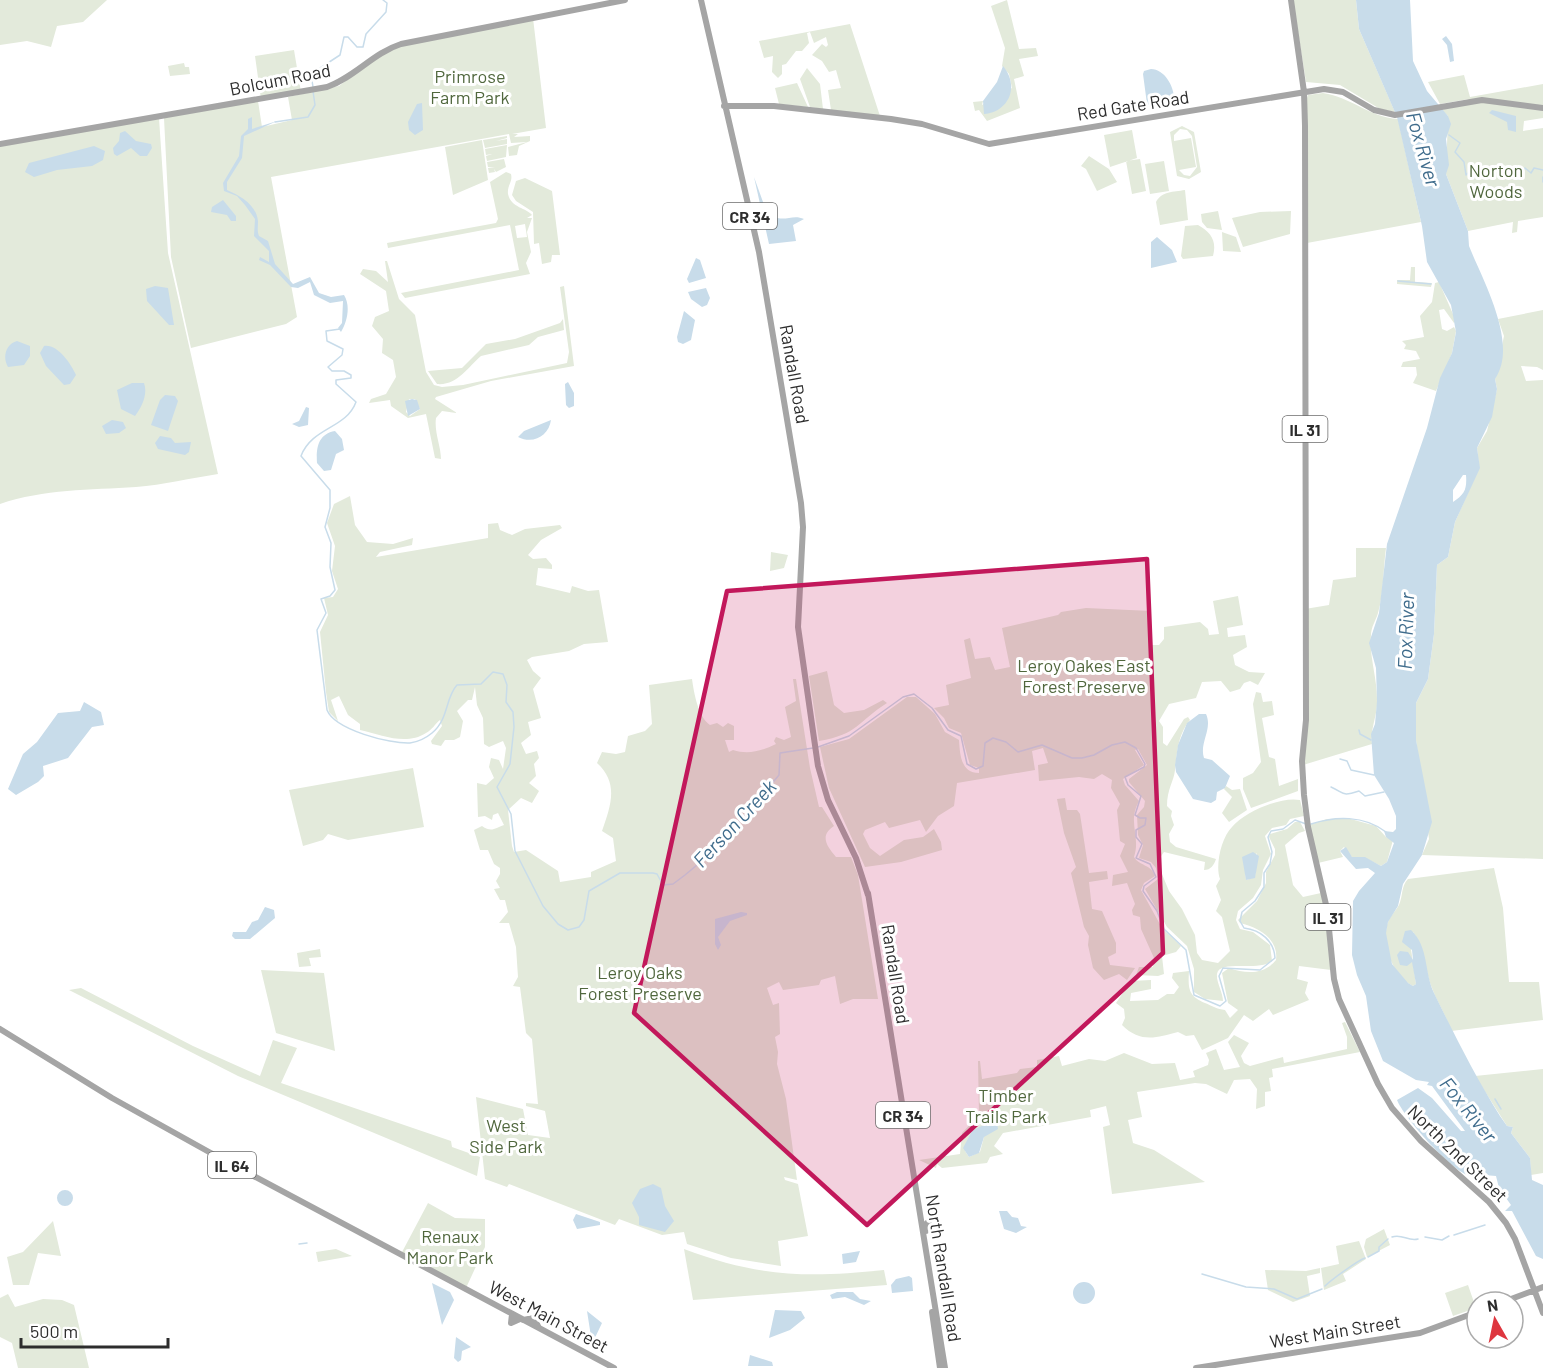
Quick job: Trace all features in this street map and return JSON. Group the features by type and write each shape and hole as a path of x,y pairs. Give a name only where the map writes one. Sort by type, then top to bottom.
{"main road":[{"name":"Bolcum Road","path":"0,144 313,90 339,83 374,56 401,44 625,0"},
{"name":"Randall Road","path":"701,0 759,252 801,503 803,527 798,627 818,758 831,800 861,863 894,1058"},
{"name":"IL 31","path":"1291,0 1304,92"},
{"name":"Red Gate Road","path":"724,106 776,106 891,119 922,124 989,144 1304,92 1337,90 1374,110 1402,115 1482,100 1543,108"},
{"name":"North 2nd Street","path":"1304,92 1306,720 1302,776 1308,824 1327,909 1333,971 1338,995 1386,1100 1421,1142 1500,1214 1514,1237 1534,1291"},
{"name":"West Main Street","path":"0,1029 112,1098 218,1157 493,1304 504,1303 510,1313 511,1323 534,1318 540,1329 614,1368"},
{"name":"North Randall Road","path":"894,1058 945,1368"},
{"name":"North Randall Road","path":"913,1173 940,1368"},
{"name":"North Randall Road","path":"913,1208 914,1190"},
{"path":"926,1249 926,1224 932,1218"},
{"path":"1525,1294 1543,1287"},
{"name":"IL 31","path":"1534,1291 1543,1313"},
{"name":"West Main Street","path":"1196,1368 1420,1333 1465,1316"}],"highlighted area":[{"path":"1147,559 1163,953 867,1225 634,1013 727,591"}],"green space":[{"path":"0,0 107,0 83,22 57,26 51,47 27,41 0,45"},
{"path":"1007,0 1019,49 1036,48 1038,56 1019,59 1024,76 1014,79 1020,108 987,121 979,110 975,111 973,102 983,101 982,105 1012,88 1009,74 1002,66 1005,48 991,6"},
{"path":"1293,0 1356,0 1359,29 1395,112 1380,109 1340,85 1306,82"},
{"name":"Primrose Farm Park","path":"533,18 546,128 512,134 518,134 514,137 530,136 530,141 519,146 517,155 509,156 508,147 527,142 511,143 509,134 271,177 297,317 286,324 191,348 171,257 164,118 258,101 262,127 292,120 288,97 339,86 386,49"},
{"path":"850,24 880,116 831,110 828,90 841,88 836,70 829,72 822,61 812,55 822,44 826,47 828,45 826,37 814,43 810,32 807,33 809,43 802,51 796,51 786,64 782,65 782,74 778,78 772,72 773,56 764,58 759,41"},
{"path":"294,50 301,92 261,99 255,56"},
{"path":"184,63 185,67 189,67 190,74 170,76 168,66"},
{"path":"807,68 820,84 823,109 810,107 800,79"},
{"name":"Norton Woods","path":"1464,75 1470,97 1543,84 1543,118 1524,121 1523,131 1543,128 1543,217 1518,221 1517,232 1512,233 1513,222 1468,231 1446,174 1448,116 1442,110 1469,99 1440,104 1428,82"},
{"path":"797,83 808,107 779,104 775,88"},
{"path":"1323,93 1342,98 1378,115 1398,119 1421,222 1307,243 1307,98 1308,95"},
{"path":"159,118 168,253 218,474 146,486 33,495 0,504 0,145"},
{"path":"1182,126 1194,132 1201,172 1189,179 1177,176 1170,132","holes":["1180,129 1187,130 1192,136 1197,167 1190,176 1184,175 1179,170 1196,167 1191,138 1174,141 1174,135"]},
{"path":"1132,130 1137,158 1110,167 1104,135"},
{"path":"507,136 507,138 496,141 507,139 507,144 485,148 483,140"},
{"path":"482,140 488,180 453,195 445,147"},
{"path":"507,145 506,157 487,161 486,156 492,154 486,155 485,149"},
{"path":"1089,156 1109,169 1117,182 1097,191 1086,169 1081,166"},
{"path":"504,159 506,167 496,172 494,169 495,172 489,173 488,168 495,167 488,167 487,162"},
{"path":"1140,159 1146,191 1132,194 1126,161"},
{"path":"1164,161 1169,191 1150,194 1145,164"},
{"path":"506,172 511,174 508,191 510,199 532,215 527,218 532,218 527,232 531,252 526,263 530,274 405,298 401,293 519,270 510,225 388,248 387,243 496,223 498,219 490,182","holes":["525,224 527,237 517,238 515,226"]},
{"path":"525,178 552,191 560,255 552,255 551,262 542,264 539,243 534,244 533,212 516,201 512,195 516,181"},
{"path":"1185,190 1188,220 1160,225 1156,202 1158,198 1168,193"},
{"path":"1218,211 1222,230 1207,228 1202,222 1201,214"},
{"path":"1291,211 1290,234 1243,247 1232,218 1260,212"},
{"path":"1198,225 1212,238 1213,256 1183,259 1181,256 1185,226"},
{"path":"1222,232 1236,237 1241,252 1223,251"},
{"path":"385,261 387,261 399,299 415,315 426,372 434,385 442,387 463,385 567,363 569,352 560,287 564,286 574,366 491,381 436,397 435,399 457,413 442,411 436,418 441,459 435,458 426,414 408,418 391,406 390,400 369,403 371,399 386,394 396,377 393,360 382,353 383,339 372,326 375,317 389,311 386,291 360,274 363,269 376,271 388,282","holes":["409,399 415,399 420,409 410,416 406,412"]},
{"path":"1411,267 1415,267 1415,282 1432,283 1431,287 1397,284 1397,280 1410,280"},
{"path":"1439,282 1456,321 1454,323 1444,309 1439,310 1442,329 1447,331 1454,327 1456,331 1452,353 1436,391 1413,383 1417,375 1416,367 1401,367 1403,362 1420,359 1416,351 1404,349 1406,345 1402,341 1424,337 1420,316 1432,302 1435,283"},
{"path":"1543,310 1543,370 1537,367 1521,366 1526,381 1543,380 1543,859 1422,855 1429,839 1416,740 1416,703 1428,679 1434,634 1437,565 1448,557 1455,522 1479,468 1477,448 1487,431 1497,389 1495,379 1504,336 1498,319"},
{"path":"563,319 564,330 538,337 529,345 481,356 462,375 450,382 437,384 428,371 462,368 486,344 515,339 560,323"},
{"name":"Leroy Oaks Forest Preserve","path":"350,496 355,525 367,542 393,544 413,538 412,545 380,552 376,557 488,538 488,524 498,523 500,530 512,535 525,529 560,525 562,528 541,540 528,555 533,559 546,558 552,565 552,569 538,568 536,585 570,593 572,586 588,591 599,590 608,642 584,644 569,651 532,657 527,660 533,671 541,678 533,689 541,718 528,722 531,735 521,743 526,754 537,751 539,758 534,764 536,776 529,783 539,791 532,803 521,798 508,810 512,846 514,852 526,850 558,871 560,882 591,877 591,872 616,861 613,838 602,831 610,803 611,786 604,771 597,763 602,752 616,754 625,752 628,736 645,731 652,724 649,685 692,679 697,704 706,721 710,725 717,723 723,727 728,723 734,726 734,740 725,740 729,752 733,750 750,752 776,744 774,741 776,737 784,740 791,737 785,707 796,701 793,679 796,679 810,768 819,807 822,807 834,826 829,830 826,841 836,857 851,857 858,875 878,999 853,999 840,1004 835,976 821,980 819,985 783,990 779,982 767,988 773,1005 779,1003 780,1034 775,1037 778,1052 777,1064 786,1099 797,1180 784,1177 785,1180 798,1184 808,1236 778,1241 781,1266 731,1258 687,1244 684,1232 662,1235 619,1219 615,1225 509,1184 507,1187 485,1179 476,1097 523,1109 528,1135 550,1138 545,1111 526,1106 526,1103 538,1104 532,1039 526,1033 520,987 513,986 518,977 516,947 509,923 499,923 508,912 505,900 500,900 494,889 500,888 496,881 500,868 494,864 488,850 480,850 474,830 482,826 491,830 504,825 498,813 493,815 492,820 485,816 478,817 477,783 486,785 494,778 489,767 491,758 499,760 503,769 506,748 503,741 489,747 484,744 483,718 477,705 475,687 472,700 468,700 457,711 463,721 460,737 445,740 441,746 432,744 431,741 442,726 440,720 418,737 402,739 360,730 360,724 348,715 339,696 331,700 338,721 329,712 320,632 328,615 324,598 333,597 338,589 332,571 335,546 327,523 334,504"},
{"path":"1356,548 1386,548 1381,597 1371,635 1377,699 1372,744 1303,765 1305,609 1329,605 1333,580 1356,577"},
{"path":"771,552 788,555 784,568 770,571"},
{"name":"Leroy Oakes East Forest Preserve","path":"1238,596 1243,625 1227,628 1228,637 1245,635 1247,647 1233,655 1235,665 1249,672 1265,673 1258,685 1250,681 1244,683 1240,689 1230,692 1221,681 1202,682 1196,698 1169,704 1159,721 1163,727 1163,743 1167,746 1184,719 1188,717 1190,720 1177,750 1168,795 1167,806 1172,811 1174,825 1169,834 1170,842 1176,847 1216,859 1212,867 1204,870 1205,862 1164,852 1157,862 1169,891 1182,909 1195,935 1197,953 1202,960 1218,963 1230,951 1222,917 1216,911 1221,900 1216,886 1220,879 1219,860 1228,832 1245,816 1264,806 1283,800 1300,800 1304,816 1290,819 1286,825 1272,828 1265,836 1271,854 1263,870 1261,885 1253,898 1238,911 1236,920 1240,929 1253,932 1270,945 1272,961 1258,966 1232,966 1219,970 1217,977 1223,1001 1205,999 1194,992 1194,969 1187,946 1167,927 1145,889 1158,879 1156,868 1151,862 1139,858 1143,845 1138,835 1137,815 1144,807 1145,801 1129,782 1129,779 1147,765 1138,749 1135,750 1144,765 1123,779 1125,785 1139,801 1134,816 1136,849 1134,857 1151,869 1155,876 1144,883 1141,890 1162,928 1181,946 1176,952 1162,956 1164,974 1136,975 1139,967 1153,967 1154,958 1141,929 1140,917 1133,915 1132,910 1135,904 1127,883 1112,886 1113,875 1128,872 1120,856 1125,844 1120,841 1117,810 1120,804 1111,788 1112,780 1102,774 1094,779 1079,777 1039,781 1038,765 1048,763 1043,748 1032,751 1035,770 957,783 954,806 938,816 926,832 920,820 889,828 885,822 865,830 863,834 870,848 880,856 904,840 923,837 934,829 941,842 942,850 901,862 865,867 829,788 820,747 849,739 907,697 916,697 935,714 945,732 959,740 965,767 979,773 979,768 970,765 961,733 949,728 944,718 934,708 949,705 946,685 971,678 964,640 970,638 975,659 990,657 995,670 1010,667 1002,628 1058,615 1061,612 1086,608 1151,611 1149,645 1159,645 1164,639 1164,627 1200,622 1208,629 1209,635 1219,634 1213,601","holes":["1257,853 1255,877 1246,880 1245,869"]},
{"path":"827,671 834,705 844,713 864,710 883,700 887,703 850,731 819,741 809,676"},
{"path":"1256,692 1261,693 1263,702 1272,701 1274,715 1262,718 1269,757 1275,759 1279,786 1298,779 1298,791 1251,808 1243,789 1243,778 1253,773 1261,762 1253,704"},
{"path":"413,768 424,827 348,840 328,834 323,840 303,846 289,790"},
{"path":"1226,786 1232,790 1240,789 1247,810 1229,822 1222,813 1232,797 1224,789"},
{"path":"1065,798 1067,810 1077,810 1080,814 1089,873 1107,871 1108,879 1089,882 1092,909 1102,911 1116,943 1116,953 1108,957 1110,965 1135,968 1127,980 1119,974 1104,980 1093,968 1088,945 1089,936 1084,927 1071,873 1076,867 1064,833 1057,799"},
{"path":"1347,818 1376,826 1386,837 1393,840 1387,862 1381,866 1363,857 1357,859 1350,856 1344,847 1340,851 1343,857 1318,863 1309,825 1327,819"},
{"path":"1295,822 1300,822 1305,831 1299,833 1285,845 1293,885 1303,897 1321,893 1327,917 1331,970 1299,966 1297,979 1308,982 1305,993 1309,1000 1273,1015 1269,1009 1253,1021 1244,1015 1228,1038 1202,1050 1194,1035 1186,1036 1178,1032 1148,1038 1129,1031 1122,1025 1125,1018 1124,1009 1116,1003 1131,981 1151,980 1151,989 1131,993 1130,1001 1158,1000 1167,994 1174,994 1179,987 1172,978 1173,973 1189,971 1189,987 1195,997 1225,1010 1230,1018 1238,1010 1228,1003 1222,973 1229,968 1248,972 1260,971 1276,960 1276,953 1271,940 1266,935 1238,920 1257,901 1266,883 1266,872 1275,855 1270,834 1287,829"},
{"path":"1494,868 1503,908 1509,982 1539,982 1543,1020 1451,1031 1432,988 1417,938 1413,932 1411,949 1416,984 1413,986 1400,976 1391,960 1386,942 1387,925 1399,905 1404,885 1408,879"},
{"path":"320,949 321,957 309,958 311,966 299,967 297,953"},
{"path":"261,970 324,973 335,1051 276,1033"},
{"path":"81,988 193,1046 260,1076 273,1040 297,1048 281,1083 451,1141 452,1147 480,1157 477,1176 238,1076 69,990"},
{"name":"Timber Trails Park","path":"1345,1022 1360,1052 1272,1069 1273,1077 1269,1078 1271,1091 1265,1092 1265,1106 1256,1109 1257,1089 1250,1079 1234,1080 1227,1094 1206,1084 1195,1083 1137,1092 1142,1117 1128,1120 1133,1143 1154,1150 1205,1182 1112,1194 1103,1127 1110,1125 1106,1106 1090,1110 1091,1117 1003,1133 994,1146 1003,1154 990,1157 987,1163 942,1168 937,1164 936,1168 919,1160 960,1154 962,1133 979,1115 978,1061 980,1061 982,1079 1037,1067 1037,1060 1059,1056 1062,1066 1089,1059 1105,1061 1124,1053 1152,1064 1175,1063 1180,1080 1195,1077 1193,1071 1208,1065 1209,1060 1206,1053 1216,1049 1224,1070 1240,1067 1228,1042 1234,1035 1249,1043 1241,1056 1244,1063 1250,1066 1283,1057 1284,1063 1347,1049 1347,1037 1342,1023","holes":["972,1131 984,1137 980,1152 969,1157 965,1151"]},
{"path":"1543,1069 1543,1173 1531,1175 1530,1158 1511,1133 1513,1127 1507,1126 1475,1076"},
{"name":"Renaux Manor Park","path":"428,1203 455,1218 485,1219 485,1247 466,1288 401,1254"},
{"path":"53,1221 61,1256 38,1253 29,1285 13,1285 7,1257 23,1252"},
{"path":"1384,1229 1390,1245 1367,1257 1364,1247 1366,1239"},
{"path":"1359,1241 1366,1259 1343,1274 1346,1281 1324,1290 1321,1268 1339,1264 1336,1246"},
{"path":"336,1249 352,1256 318,1262 316,1252"},
{"path":"684,1249 736,1265 783,1273 831,1274 884,1270 887,1285 693,1300"},
{"path":"1320,1268 1320,1273 1307,1276 1310,1296 1293,1302 1268,1290 1265,1270 1306,1271"},
{"path":"1468,1285 1470,1290 1465,1290 1465,1312 1453,1316 1445,1293"},
{"path":"8,1294 15,1307 43,1299 62,1300 74,1305 89,1368 18,1368 12,1343 0,1337 0,1298"}],"water":[{"name":"Fox River","path":"1356,0 1410,0 1413,61 1427,91 1448,116 1451,124 1446,139 1449,165 1446,174 1468,231 1469,246 1496,312 1503,348 1501,365 1495,379 1497,389 1492,417 1477,448 1480,468 1455,522 1448,557 1437,565 1434,634 1428,679 1416,703 1416,740 1432,822 1422,855 1403,884 1398,906 1388,922 1386,933 1392,964 1413,986 1416,984 1412,962 1407,966 1400,965 1397,955 1400,951 1408,952 1413,960 1412,950 1402,942 1405,931 1411,930 1417,937 1424,952 1434,993 1457,1039 1500,1116 1507,1126 1513,1127 1511,1133 1530,1158 1532,1180 1543,1185 1543,1259 1536,1256 1512,1211 1505,1211 1511,1205 1499,1188 1496,1176 1471,1176 1460,1171 1428,1142 1401,1108 1397,1100 1418,1088 1432,1098 1461,1131 1465,1131 1432,1086 1427,1085 1429,1082 1416,1080 1383,1061 1371,1031 1366,996 1352,955 1353,901 1375,873 1368,868 1356,869 1340,851 1346,847 1352,857 1365,857 1381,866 1387,862 1394,843 1386,837 1384,831 1393,832 1396,829 1396,816 1389,799 1374,775 1371,734 1375,724 1377,701 1376,668 1369,643 1379,613 1387,544 1427,428 1440,378 1452,353 1456,332 1451,305 1427,262 1422,226 1397,117 1359,29","holes":["1463,475 1466,475 1464,491 1453,502 1453,490"]},
{"path":"1446,36 1452,44 1454,61 1450,62 1447,45 1442,39"},
{"path":"1003,66 1011,82 1009,97 1000,108 984,114 983,101 997,82"},
{"path":"1151,69 1161,72 1168,80 1173,90 1174,100 1147,104 1143,74 1144,71"},
{"path":"422,103 423,130 415,135 409,130 408,122 417,104"},
{"path":"1492,110 1516,116 1516,132 1508,130 1507,122 1489,113"},
{"path":"252,117 252,129 277,121 244,136 242,158 227,182 227,190 242,198 251,205 257,215 259,236 268,241 275,264 293,284 310,277 319,293 331,297 344,295 347,314 341,332 338,328 342,323 343,301 330,303 314,295 310,282 298,288 291,287 270,265 259,260 260,257 269,262 269,251 254,236 255,219 237,196 224,191 223,183 239,156 241,136 248,129 248,119"},
{"path":"125,131 136,141 151,144 152,148 147,156 140,156 131,148 117,156 114,154 113,148 119,141 120,133"},
{"path":"94,146 105,151 103,160 92,166 57,170 34,177 25,172 29,163"},
{"path":"754,177 767,213 782,219 795,217 804,219 793,225 796,241 769,244"},
{"path":"223,200 236,216 236,221 231,221 227,215 211,212 212,207"},
{"path":"1157,237 1172,250 1177,262 1151,268 1151,242"},
{"path":"696,258 700,260 706,278 689,283 687,279"},
{"path":"155,286 168,288 174,325 169,325 147,301 146,289"},
{"path":"706,288 710,298 707,305 702,307 691,299 688,292"},
{"path":"684,311 695,320 691,340 683,344 678,342 677,337"},
{"path":"17,341 30,346 30,356 24,365 8,367 5,359 6,351"},
{"path":"44,346 59,351 71,366 76,375 70,384 64,385 46,366 40,353"},
{"path":"568,382 574,393 574,406 569,408 566,405 565,384"},
{"path":"132,383 144,383 145,387 144,400 135,416 121,409 117,390"},
{"path":"165,395 175,396 178,401 168,431 151,425 160,400"},
{"path":"417,400 420,409 408,416 405,401"},
{"path":"306,407 309,408 308,425 299,427 292,424 299,421"},
{"path":"112,420 123,422 126,428 119,433 106,434 102,426"},
{"path":"551,420 547,430 540,437 530,440 518,437 524,431"},
{"path":"335,431 342,439 344,450 336,454 331,470 324,471 317,463 319,443 325,435"},
{"path":"160,436 171,438 175,443 191,442 189,452 185,455 158,449 155,443"},
{"path":"84,702 101,712 104,725 92,727 68,758 43,766 44,776 38,782 16,795 8,789 23,754 37,742 58,713 80,711"},
{"path":"1199,714 1206,714 1208,720 1203,747 1204,758 1212,760 1230,776 1225,788 1217,792 1216,800 1211,803 1193,799 1176,772 1175,765 1178,745 1187,723"},
{"path":"1253,852 1259,856 1255,878 1246,880 1242,857"},
{"path":"265,907 274,910 275,918 250,939 235,939 232,936 233,932 246,932 252,922 258,920"},
{"path":"741,912 747,915 730,921 718,937 721,945 718,950 715,944 715,919"},
{"path":"991,1121 997,1123 998,1129 984,1137 979,1153 969,1157 963,1148 972,1131"},
{"path":"653,1184 661,1188 665,1206 674,1221 665,1232 639,1225 639,1217 632,1203 640,1189"},
{"path":"65,1190 71,1192 73,1198 71,1204 65,1206 59,1204 57,1198 59,1192"},
{"path":"999,1211 1007,1211 1012,1217 1018,1218 1021,1226 1027,1227 1016,1233 1004,1229"},
{"path":"576,1214 600,1222 600,1225 577,1229 573,1220"},
{"path":"860,1251 856,1262 843,1264 842,1254"},
{"path":"909,1276 912,1278 913,1291 892,1293 891,1285 896,1279"},
{"path":"1084,1282 1092,1285 1095,1293 1092,1301 1084,1304 1076,1301 1073,1293 1076,1285"},
{"path":"432,1283 450,1292 454,1300 442,1325"},
{"path":"837,1292 853,1292 860,1299 871,1301 864,1305 845,1297 832,1299 830,1295"},
{"path":"775,1310 801,1311 805,1318 790,1330 769,1338"},
{"path":"587,1311 602,1323 592,1344 592,1343"},
{"path":"456,1337 471,1347 462,1351 461,1360 458,1362 454,1358"},
{"path":"750,1355 772,1362 773,1366 748,1366"}],"waterway":[{"name":"Ferson Creek","path":"313,87 311,74 340,55 344,37 348,37 357,47 363,47 366,34 386,12 387,3 383,0"},
{"name":"Ferson Creek","path":"275,122 308,117 315,105 313,91"},
{"path":"1449,135 1460,143 1455,152 1464,162 1466,175 1476,165 1484,173 1494,167 1503,176 1518,179 1525,168 1531,173 1534,168 1543,170"},
{"path":"1543,177 1543,182"},
{"path":"1398,281 1431,284"},
{"name":"Ferson Creek","path":"340,329 326,331 327,341 343,349 342,355 328,367 332,371 344,371 351,375 351,378 336,380 336,384 356,402 345,418 313,439 301,456 330,490 330,508 325,527 331,543 330,567 335,590 330,596 321,599 326,613 317,630 327,710 341,724 364,734 390,741 410,743 427,737 437,727 457,685 481,684 493,672 503,674 507,685 506,702 513,712 514,727 510,764 497,787 511,814 515,851 543,906 558,924 568,930 579,927 584,920 589,891 620,873 653,873 657,874 663,885 673,884 709,855 719,839 732,831 779,775 780,753 813,748"},
{"name":"Ferson Creek","path":"818,747 849,736 903,697 914,694 932,708 948,730 961,736 967,764 976,769 983,766 985,743 993,738 1006,742 1018,752 1042,745 1072,758 1094,755 1112,745 1125,742 1136,748 1145,764 1144,767 1125,777 1128,785 1141,796 1135,815 1146,818 1145,825 1136,830 1136,837 1142,844 1136,858 1150,864 1156,877 1144,886 1143,891 1157,911 1164,929 1186,950 1194,995 1220,1006 1226,1001 1219,976 1223,968 1260,970 1275,958 1272,946 1266,937 1244,928 1240,921 1242,912 1255,901 1264,887 1264,873 1270,864 1272,852 1268,837 1271,831 1283,829 1295,820 1306,824"},
{"path":"1359,730 1360,734 1371,740"},
{"path":"1340,759 1347,761 1351,770 1374,775"},
{"path":"1331,787 1346,794 1359,791 1365,796 1384,792"},
{"name":"Ferson Creek","path":"1311,824 1330,819 1359,820 1368,822 1386,832"},
{"path":"1495,1099 1501,1109"},
{"path":"1454,1235 1485,1225"},
{"path":"1425,1237 1442,1240 1449,1236"},
{"path":"1392,1237 1418,1239"},
{"path":"1368,1257 1379,1251 1379,1247 1388,1239"},
{"path":"299,1244 307,1243"},
{"path":"1325,1286 1365,1258"},
{"path":"1202,1274 1246,1287 1274,1289 1297,1299 1322,1289"}],"park label":[{"name":"West Side Park","path":"506,1135"}]}
